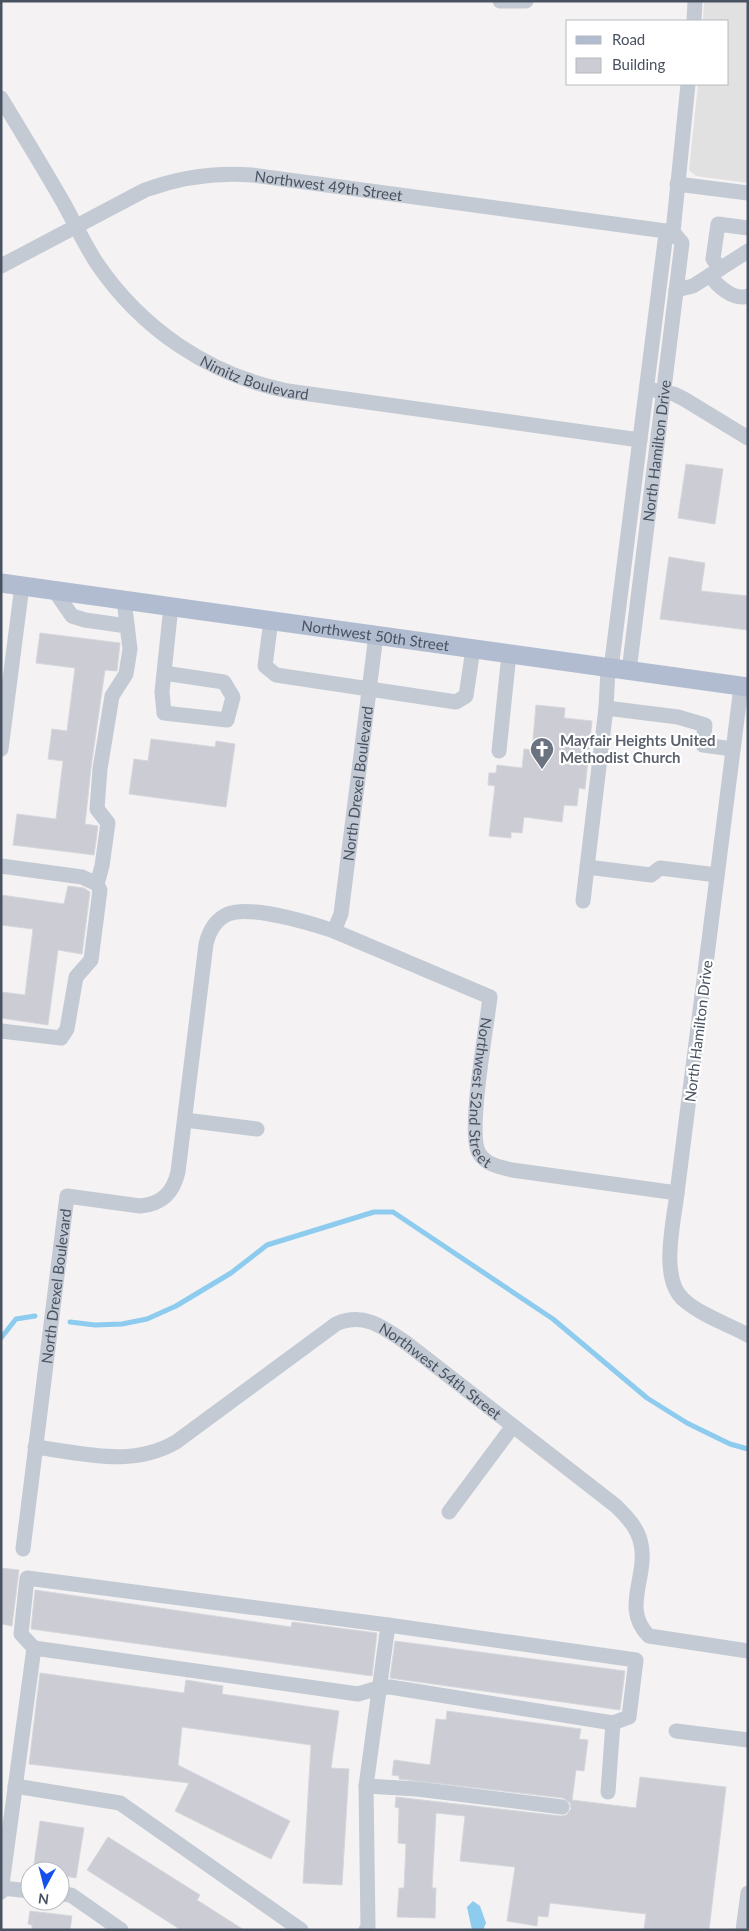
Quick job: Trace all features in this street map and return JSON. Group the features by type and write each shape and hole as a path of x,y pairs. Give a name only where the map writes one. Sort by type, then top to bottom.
{"main road":[{"name":"Northwest 50th Street","path":"1,583 744,687"}],"street":[{"path":"500,1 526,1"},
{"path":"694,20 695,1"},
{"name":"North Hamilton Drive","path":"616,670 646,390 665,241 673,232 688,85"},
{"name":"Nimitz Boulevard","path":"1,98 75,226 108,278 150,324 201,360 241,379 265,386 315,395 640,440"},
{"name":"Northwest 49th Street","path":"1,266 129,197 167,182 205,174 252,175 673,232"},
{"path":"677,184 748,192"},
{"path":"748,228 718,224 713,259 721,289 740,296 748,296"},
{"name":"North Hamilton Drive","path":"616,670 663,392 682,244 673,232"},
{"path":"676,290 687,289 748,252"},
{"path":"646,390 663,392 684,399 748,438"},
{"path":"1,748 8,637 22,586"},
{"path":"54,590 72,616 85,620 127,626"},
{"path":"97,884 102,866 108,823 97,808 100,770 112,696 126,674 130,640 124,600"},
{"path":"164,673 224,682 233,696 227,720 164,713 162,692 171,606"},
{"path":"271,620 265,666 276,676 367,690 456,702 466,696 473,649"},
{"name":"North Drexel Boulevard","path":"334,931 341,914 367,690 376,634"},
{"path":"499,751 509,654"},
{"path":"583,901 606,708 616,670"},
{"name":"North Hamilton Drive","path":"744,687 733,749 717,874 670,1251 670,1271 674,1288 683,1300 748,1335"},
{"path":"606,708 678,717 705,726 703,745 733,749"},
{"path":"1,866 82,877 97,884 100,890 91,960 76,977 67,1029 61,1038 1,1031"},
{"path":"587,867 651,875 660,868 717,874"},
{"name":"Northwest 52nd Street","path":"218,921 228,914 242,912 286,918 334,931 490,997 474,1131 479,1153 486,1161 498,1167 512,1170 677,1193"},
{"name":"North Drexel Boulevard","path":"23,1549 67,1196 140,1206 152,1205 170,1193 175,1182 185,1120 206,944 209,933 218,921"},
{"path":"185,1120 257,1129"},
{"name":"Northwest 54th Street","path":"35,1447 114,1457 149,1455 162,1450 336,1324 347,1319 359,1318 384,1327 405,1342 629,1519 641,1544 642,1557 636,1617 649,1636 748,1651"},
{"path":"449,1512 513,1426"},
{"path":"27,1578 388,1625 636,1660 630,1717 613,1723 390,1687 378,1688 358,1694 34,1648 21,1634 27,1578"},
{"path":"366,1930 368,1927 366,1786 388,1625"},
{"path":"1,1892 34,1648"},
{"path":"608,1792 613,1723"},
{"path":"676,1731 748,1740"},
{"path":"15,1786 120,1803 301,1930"},
{"path":"366,1786 417,1789 562,1808"},
{"path":"2,1888 20,1890"},
{"path":"744,1930 748,1893"},
{"path":"70,1895 121,1930"}],"shaded area":[{"path":"704,1 748,1 748,183 696,176 689,170 698,85 729,85 729,20 703,20"}],"water":[{"path":"473,1901 480,1906 486,1923 483,1930 472,1930 467,1907"}],"building":[{"path":"686,464 723,469 715,524 678,518"},
{"path":"669,557 705,563 701,591 748,596 748,630 660,619"},
{"path":"40,633 120,643 117,671 105,670 91,768 85,824 98,826 94,855 13,845 17,814 56,819 63,761 48,759 52,729 67,731 75,668 36,663"},
{"name":"Mayfair Heights United Methodist Church","path":"536,705 565,708 564,718 592,721 585,789 579,788 577,806 564,805 562,822 524,817 522,833 511,832 511,838 489,836 495,786 488,785 489,773 496,773 497,765 522,768 524,749 532,750"},
{"path":"151,739 215,747 216,741 235,744 226,807 129,794 134,759 148,761"},
{"path":"68,886 84,888 90,892 82,954 58,950 48,1025 1,1018 1,992 25,995 33,929 1,925 1,895 64,904"},
{"path":"1,1568 19,1570 12,1626 1,1624"},
{"path":"35,1590 291,1627 292,1622 377,1633 372,1676 31,1629"},
{"path":"395,1641 625,1671 620,1710 390,1678"},
{"path":"40,1673 184,1693 186,1680 223,1686 222,1694 339,1711 331,1768 349,1769 342,1885 303,1883 311,1745 182,1727 178,1765 290,1821 271,1859 175,1811 189,1783 29,1764"},
{"path":"447,1711 581,1729 579,1739 588,1740 584,1771 576,1770 572,1800 636,1808 640,1777 726,1787 709,1930 644,1930 646,1914 550,1903 548,1917 538,1916 537,1926 507,1921 515,1867 460,1861 465,1816 436,1813 432,1888 436,1888 435,1918 397,1917 399,1888 404,1888 406,1844 398,1843 399,1808 395,1807 396,1797 561,1816 566,1815 571,1809 570,1803 563,1798 399,1779 399,1776 392,1775 394,1760 430,1765 436,1719 446,1720"},
{"path":"40,1821 84,1828 76,1878 70,1877 70,1861 34,1861"},
{"path":"108,1837 200,1895 197,1900 244,1930 181,1930 87,1870"},
{"path":"30,1911 72,1916 70,1930 32,1930 32,1925 28,1924"}],"waterway":[{"path":"70,1322 95,1325 122,1324 147,1319 176,1306 231,1273 267,1245 374,1212 393,1212 553,1319 647,1398 687,1423 730,1444 748,1449"},
{"path":"1,1338 16,1319 35,1316"}],"place":[{"name":"Mayfair Heights United Methodist Church","path":"542,770"}]}
